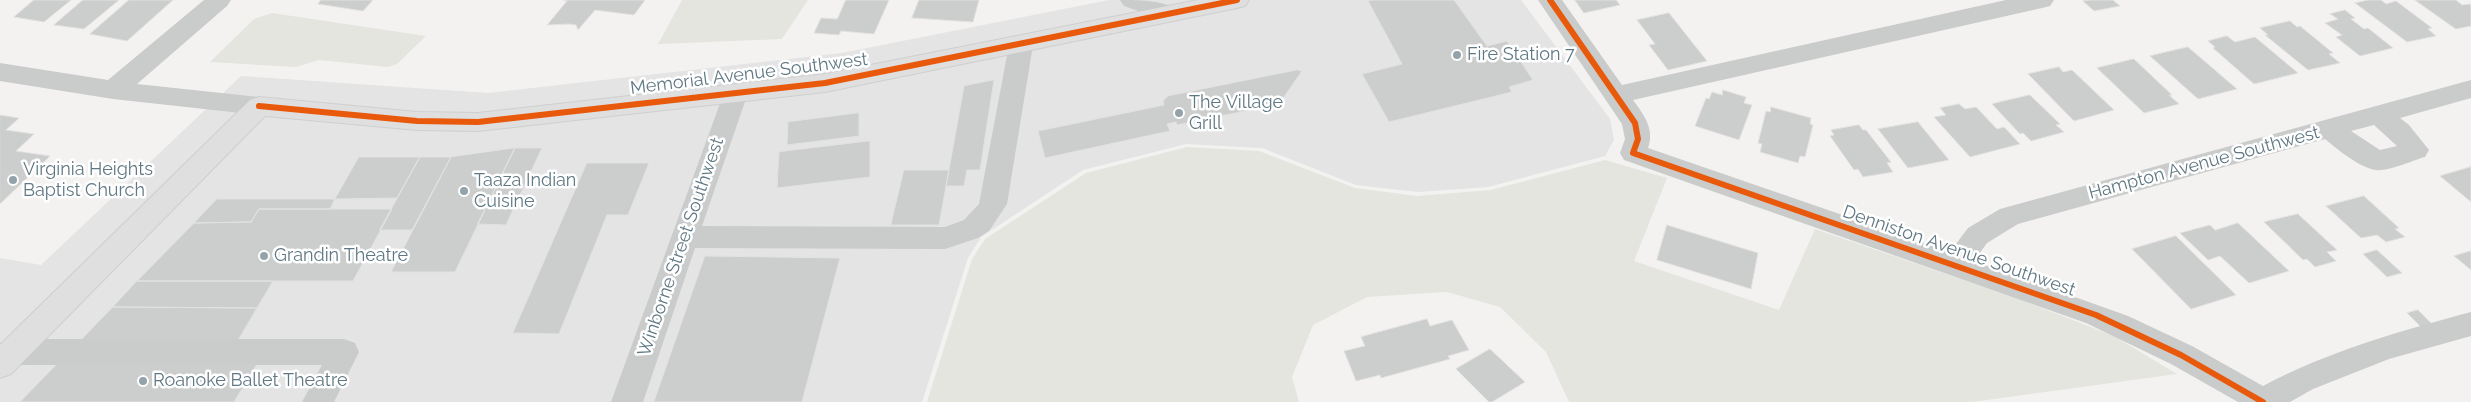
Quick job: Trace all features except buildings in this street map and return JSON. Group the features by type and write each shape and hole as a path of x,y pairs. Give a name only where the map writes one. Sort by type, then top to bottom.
{"main road":[{"name":"Memorial Avenue Southwest","path":"259,106 417,121 478,122 825,83 1237,0"},
{"path":"6,359 259,106"}],"street":[{"path":"113,90 219,0"},
{"path":"1132,0 1170,14"},
{"path":"1550,0 1617,95 2042,0"},
{"path":"685,237 945,238 971,230 987,218 993,204 1021,45"},
{"name":"Memorial Avenue Southwest","path":"0,72 113,90 259,106"},
{"name":"Hampton Avenue Southwest","path":"1957,266 1967,245 1985,228 2010,216 2471,89"},
{"name":"Winborne Street Southwest","path":"627,402 736,93"},
{"name":"Denniston Avenue Southwest","path":"1617,95 1635,123 1638,139 1633,153 2096,315 2162,344 2229,380 2263,402"},
{"path":"2330,128 2349,144 2377,161 2416,150 2400,132 2379,114"},
{"path":"2263,402 2302,380 2384,348 2471,324"},
{"path":"6,359 344,352 318,402"}],"shaded area":[{"path":"682,0 808,0 782,39 658,44"},
{"path":"1109,0 1521,0 1610,119 1614,140 1605,156 1488,187 1418,192 1356,185 1262,148 1186,144 1083,170 981,237 968,258 922,402 0,402 0,258 41,265 241,76 488,93 842,53"},
{"path":"272,13 426,36 397,64 388,67 319,60 296,67 210,62 254,19"},
{"path":"1187,147 1259,151 1355,188 1417,196 1491,190 1605,160 1667,178 1634,261 1779,310 1815,229 2016,298 2114,336 2177,374 1972,402 1569,402 1546,352 1500,307 1447,292 1367,297 1313,325 1292,377 1299,402 927,402 972,259 985,239 1086,173"}],"cycle path":[{"path":"259,106 417,121 478,122 825,83 1237,0"},
{"path":"1550,0 1635,123 1638,139 1633,153 2096,315 2181,355 2223,377 2263,402"}],"place":[{"name":"Fire Station 7","path":"1457,55"},
{"name":"The Village Grill","path":"1179,113"},
{"name":"Virginia Heights Baptist Church","path":"13,180"},
{"name":"Taaza Indian Cuisine","path":"464,191"},
{"name":"Grandin Theatre","path":"264,256"},
{"name":"Roanoke Ballet Theatre","path":"143,381"}]}
